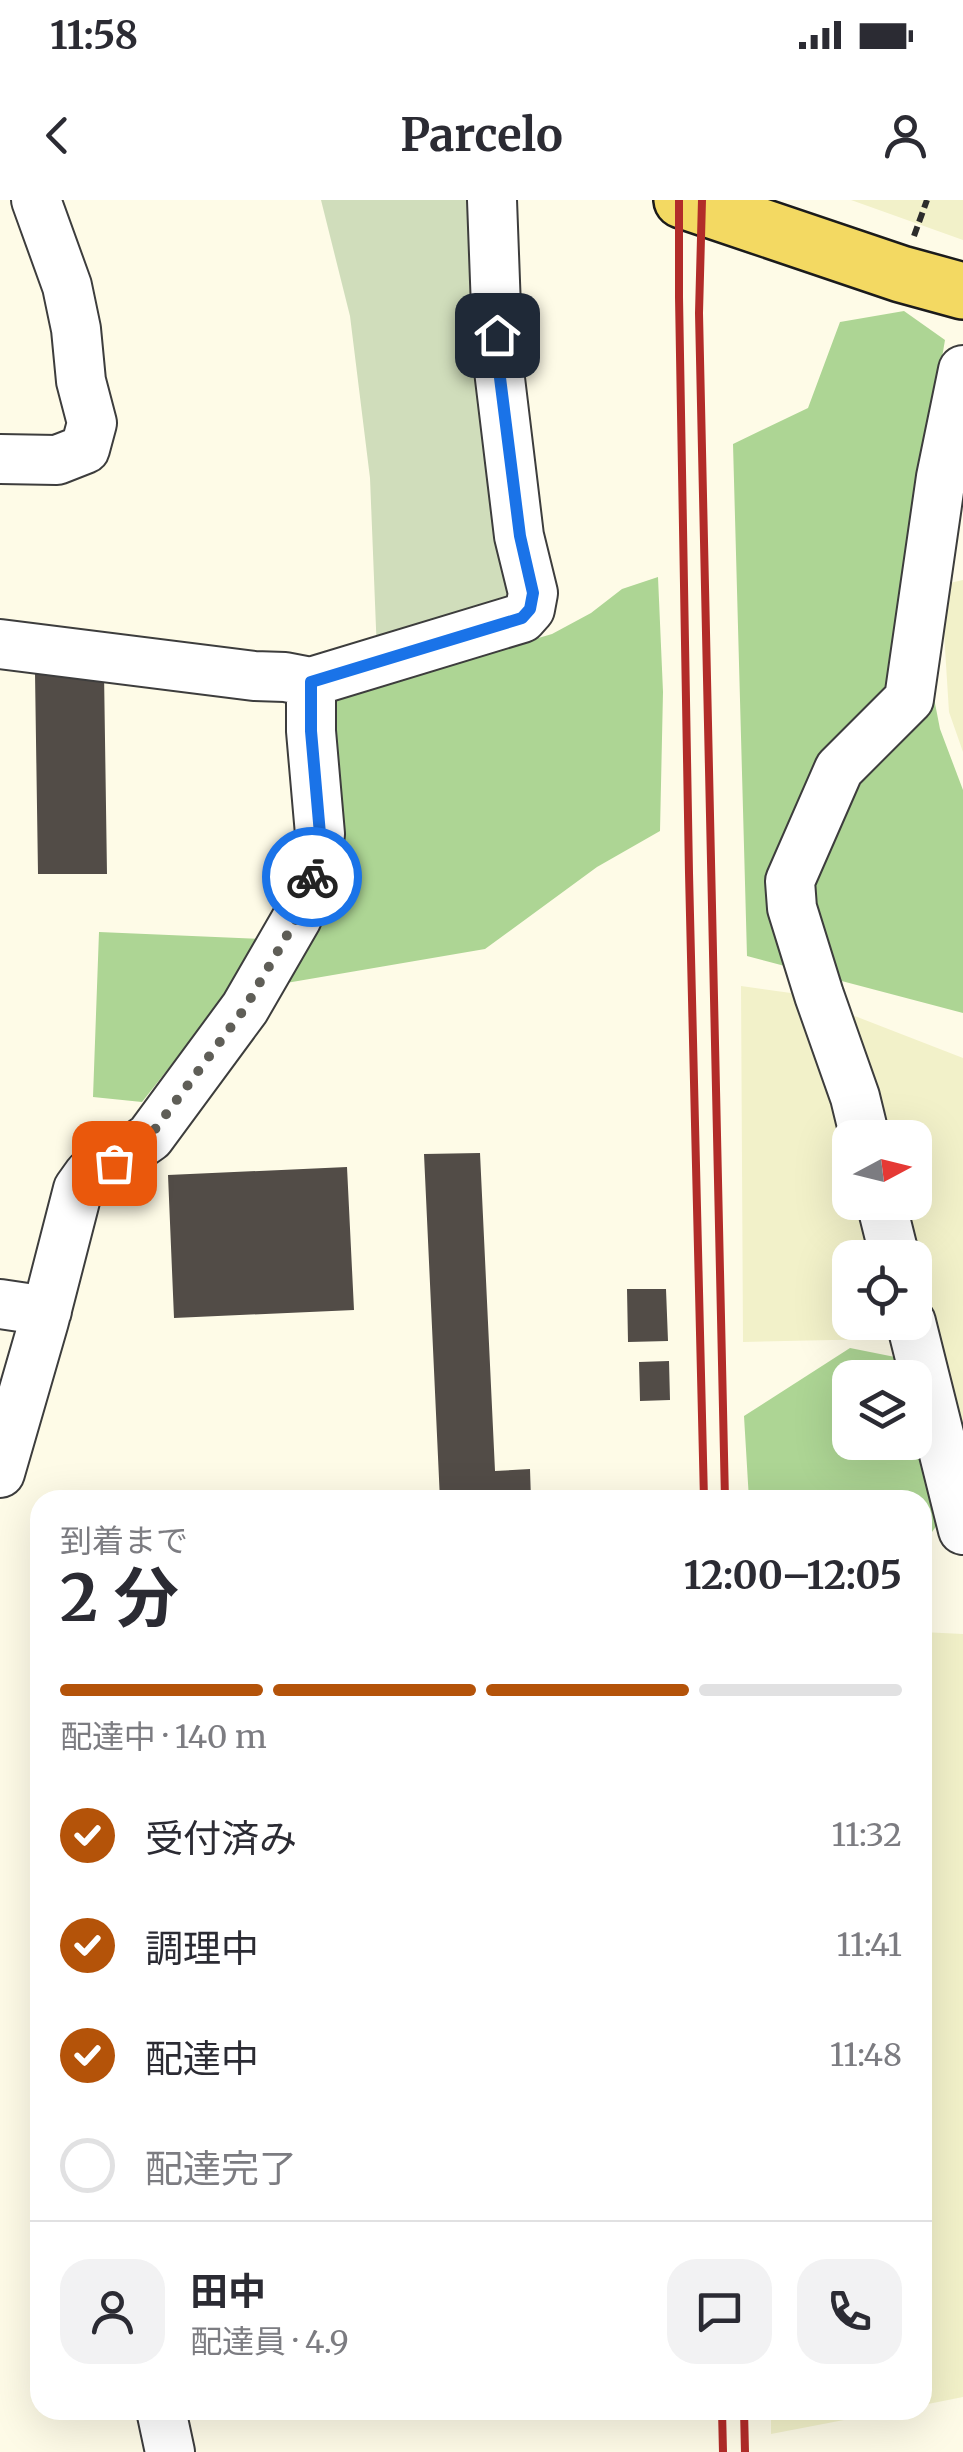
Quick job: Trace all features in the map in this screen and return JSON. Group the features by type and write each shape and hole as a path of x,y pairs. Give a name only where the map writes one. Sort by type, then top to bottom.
{"main road":[{"path":"682,200 963,291"}],"street":[{"path":"0,459 57,460 86,448 92,422 81,381 76,329 66,286 36,200"},
{"path":"0,644 311,682 522,618 530,609 533,593 520,536 498,362 492,200"},
{"path":"861,1120 792,908 790,881 840,769 909,699 941,477 963,370"},
{"path":"2,1457 47,1311 78,1189 88,1176 114,1163 150,1136 245,1008 297,918 313,876 320,834 311,682"},
{"path":"0,1304 47,1311"},
{"path":"916,1340 963,1530"},
{"path":"163,2420 170,2452"}],"green space":[{"path":"321,200 484,200 514,608 377,653 370,478 350,316"},
{"path":"851,200 963,200 963,240"},
{"path":"904,311 945,340 926,452 922,637 940,729 963,790 963,1013 747,956 733,444 808,408 840,322"},
{"path":"658,577 663,692 660,831 597,867 485,949 228,993 142,1102 93,1097 99,932 309,941 333,699 552,634 591,613 622,589"},
{"path":"963,580 963,752 949,712 941,585"},
{"path":"741,986 798,994 963,1058 963,1475 928,1340 932,1340 932,1240 832,1240 835,1340 743,1342"},
{"path":"850,1348 910,1360 832,1360 832,1460 932,1460 932,1437 948,1509 932,1532 932,1490 748,1490 744,1416"},
{"path":"932,1632 963,1634 963,2397 932,2403"},
{"path":"771,2420 844,2420 771,2434"}],"building":[{"path":"104,672 107,874 38,874 35,673"},
{"path":"480,1153 495,1471 530,1469 531,1490 440,1490 424,1154"},
{"path":"347,1167 354,1310 174,1318 168,1175"},
{"path":"627,1289 666,1289 668,1341 628,1342"},
{"path":"669,1361 670,1400 640,1401 639,1362"}],"railway":[{"path":"679,200 704,1490"},
{"path":"702,200 699,313 725,1490"},
{"path":"722,2420 723,2452"},
{"path":"744,2420 745,2452"}],"way so far":[{"path":"114,1163 150,1136 245,1008 297,918 312,877"}],"route":[{"path":"312,877 320,834 311,682 522,618 530,609 533,593 520,536 497,335"}]}
